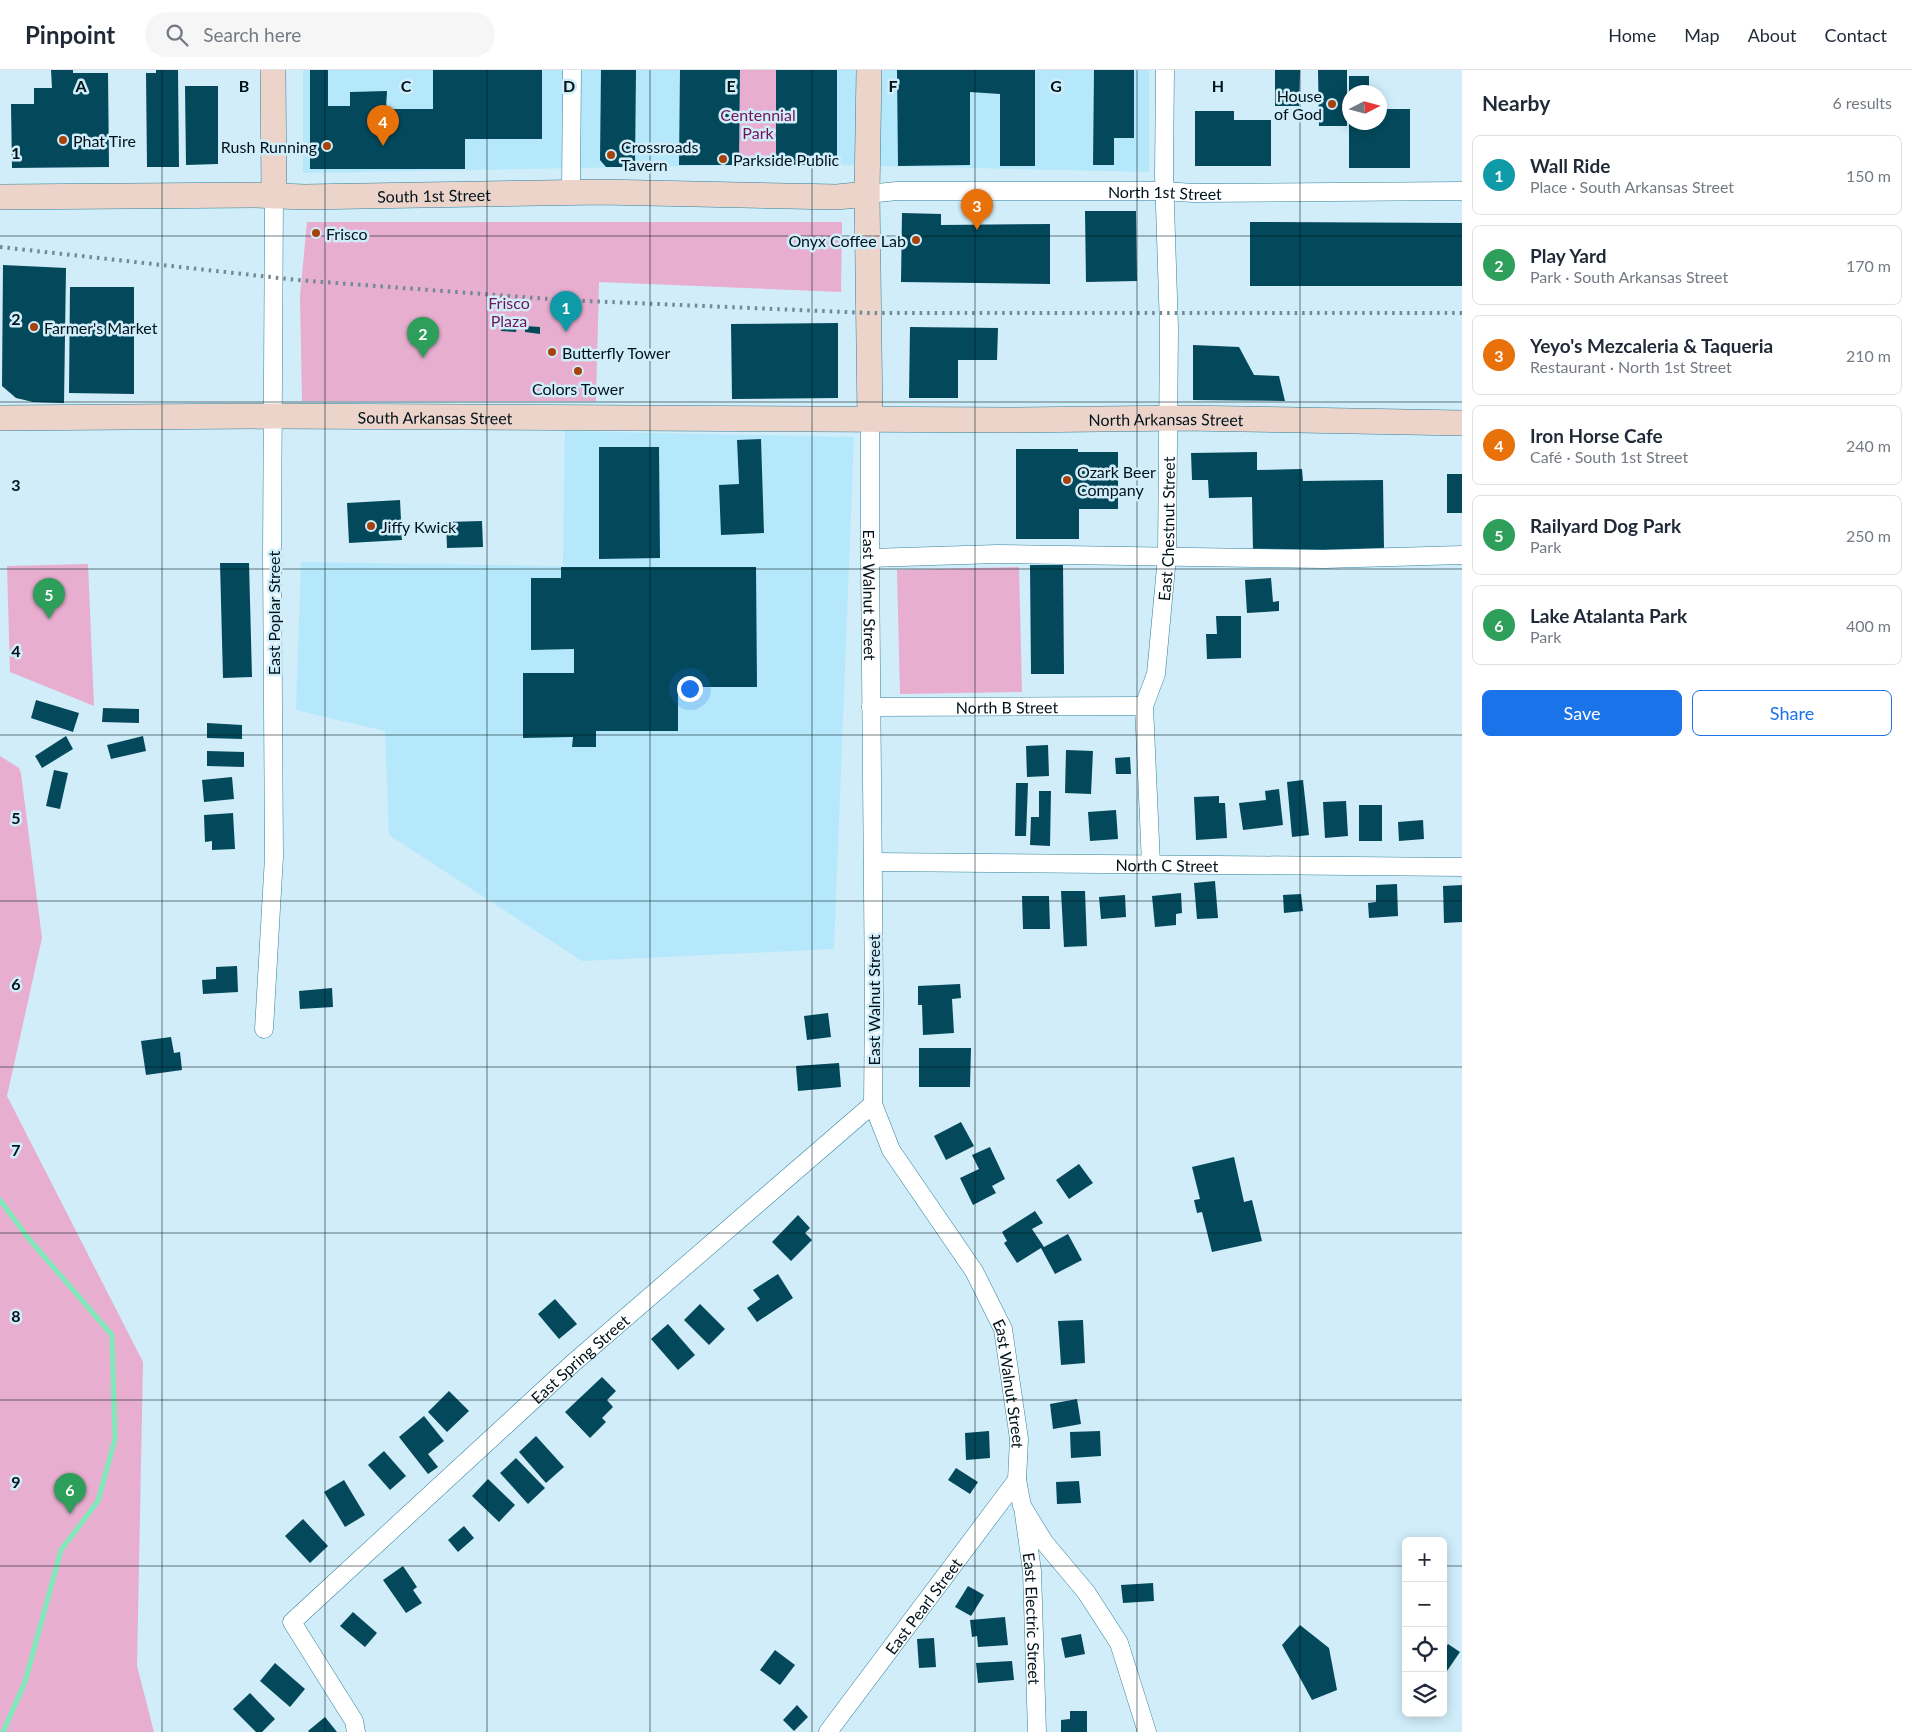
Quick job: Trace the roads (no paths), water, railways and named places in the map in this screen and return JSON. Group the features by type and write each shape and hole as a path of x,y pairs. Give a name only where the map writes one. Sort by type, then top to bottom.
{"street":[{"path":"273,70 274,196"},
{"path":"571,192 572,70"},
{"name":"East Walnut Street","path":"869,70 867,194 873,862 873,1104 891,1150 974,1271 1003,1329 1018,1439 1017,1480 1022,1506 1044,1542 1086,1592 1119,1643 1147,1732"},
{"name":"East Chestnut Street","path":"1151,864 1144,706 1156,674 1167,557 1170,418 1165,191 1165,70"},
{"path":"1462,185 1462,191"},
{"name":"North 1st Street","path":"867,194 897,191 1165,191 1193,193 1462,191"},
{"name":"South 1st Street","path":"0,197 304,197 571,192 838,197 867,194"},
{"name":"East Poplar Street","path":"264,1029 274,857 272,416 274,196"},
{"name":"South Arkansas Street","path":"0,418 272,416 870,419"},
{"name":"North Arkansas Street","path":"870,419 1170,418 1462,423"},
{"path":"870,558 997,554 1324,559 1462,555"},
{"name":"North B Street","path":"871,707 1144,706"},
{"name":"North C Street","path":"873,862 1462,867"},
{"name":"East Spring Street","path":"356,1732 354,1721 292,1622 572,1364 873,1104"},
{"name":"East Pearl Street","path":"828,1732 1017,1480"},
{"name":"East Electric Street","path":"1022,1506 1032,1571 1037,1732"}],"waterway":[{"path":"0,1200 29,1239 112,1335 115,1439 98,1501 61,1550 25,1682 3,1732"}],"railway":[{"path":"0,247 297,280 563,300 869,313 1462,313"}],"place":[{"name":"House of God","path":"1332,104"},
{"name":"Phat Tire","path":"63,140"},
{"name":"Rush Running","path":"327,146"},
{"name":"Iron Horse Cafe","path":"383,146"},
{"name":"Crossroads Tavern","path":"611,155"},
{"name":"Parkside Public","path":"723,159"},
{"name":"Yeyo's Mezcaleria & Taqueria","path":"977,230"},
{"name":"Frisco","path":"316,233"},
{"name":"Onyx Coffee Lab","path":"916,240"},
{"name":"Farmer's Market","path":"34,327"},
{"name":"Wall Ride","path":"566,332"},
{"name":"Butterfly Tower","path":"552,352"},
{"name":"Play Yard","path":"423,358"},
{"name":"Colors Tower","path":"578,371"},
{"name":"Ozark Beer Company","path":"1067,480"},
{"name":"Jiffy Kwick","path":"371,526"},
{"name":"Railyard Dog Park","path":"49,619"},
{"name":"Lake Atalanta Park","path":"70,1514"}],"park label":[{"name":"Centennial Park","path":"758,123"},
{"name":"Frisco Plaza","path":"509,311"}]}
